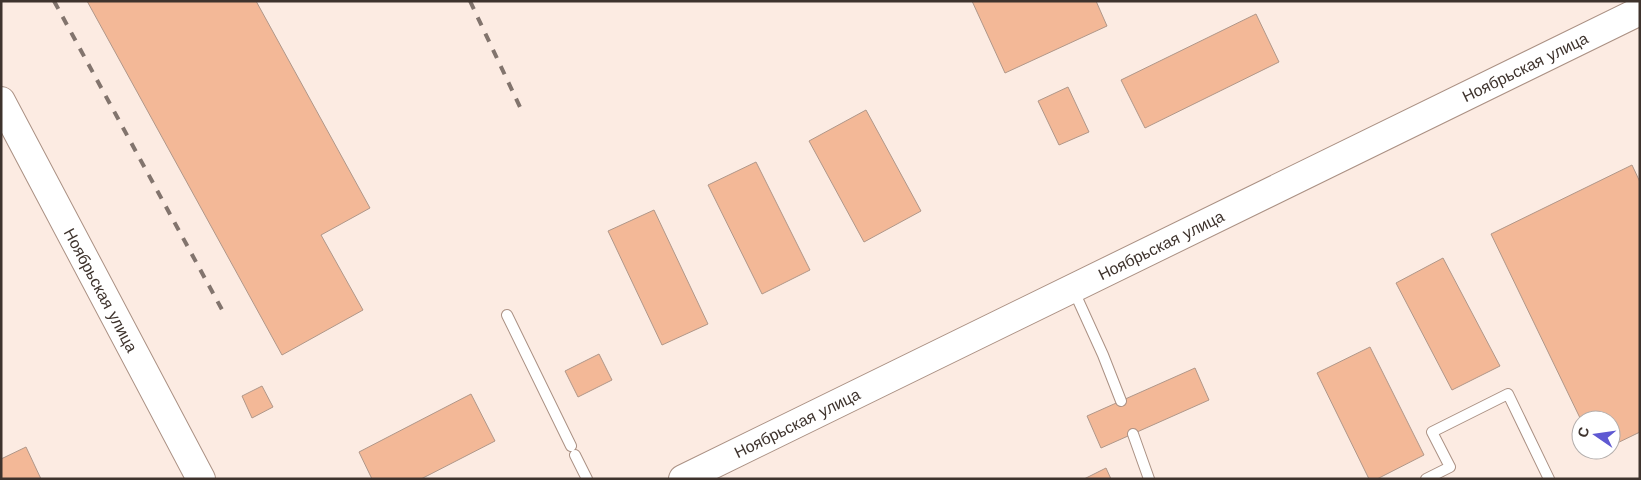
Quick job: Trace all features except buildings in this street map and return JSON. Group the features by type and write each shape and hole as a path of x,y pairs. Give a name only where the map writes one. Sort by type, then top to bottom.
{"main road":[{"name":"Ноябрьская улица","path":"683,479 1640,11"},
{"name":"Ноябрьская улица","path":"1,101 201,479"}],"lane":[{"path":"1072,288 1103,355 1120,401"},
{"path":"507,315 587,479"},
{"path":"1426,479 1450,467 1432,432 1508,394 1549,479"},
{"path":"1133,434 1149,479"}],"railway":[{"path":"54,1 226,317"},
{"path":"470,1 520,107"}]}
